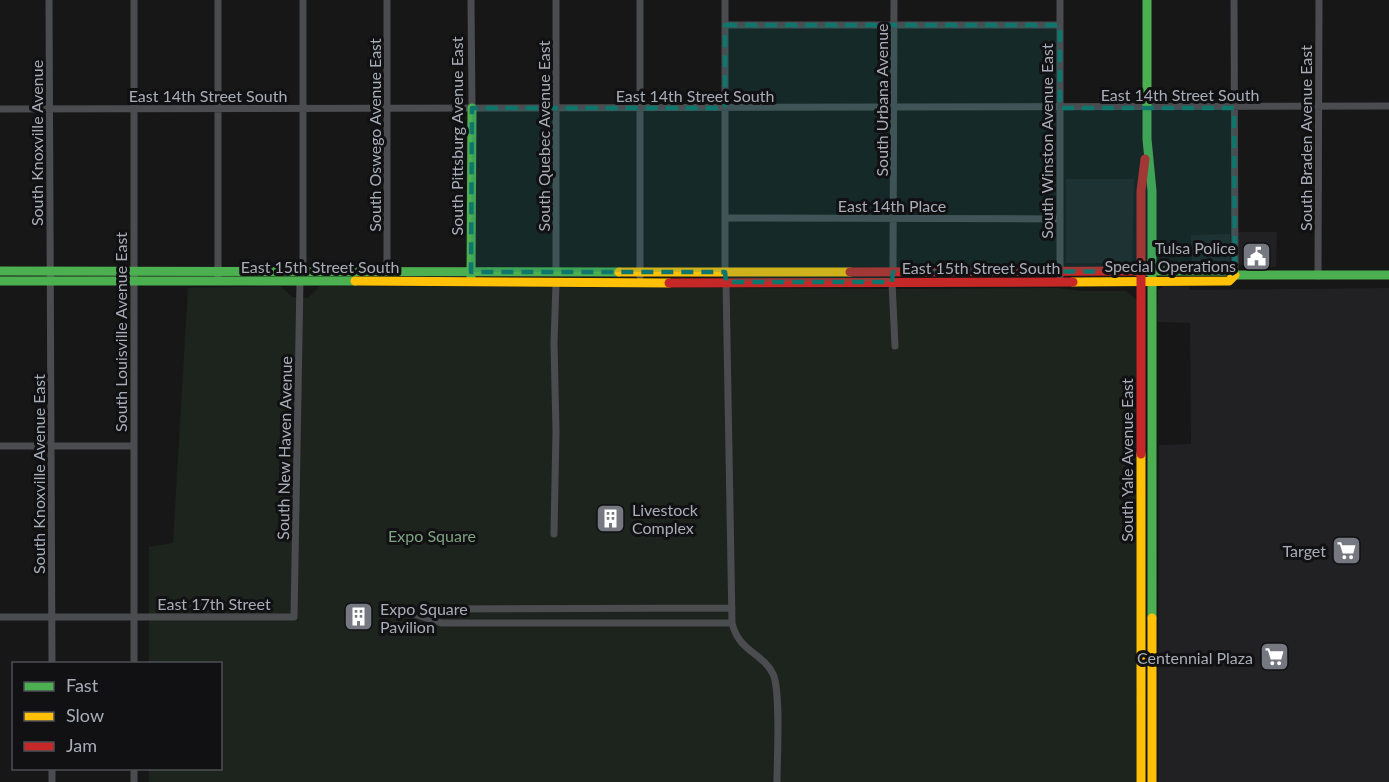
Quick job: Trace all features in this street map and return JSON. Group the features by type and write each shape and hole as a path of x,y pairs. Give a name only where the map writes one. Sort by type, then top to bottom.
{"main road":[{"name":"South Yale Avenue East","path":"1147,0 1147,277 1152,411 1152,782"},
{"name":"South Pittsburg Avenue East","path":"471,277 472,108"},
{"name":"East 15th Street South","path":"0,270 51,279"},
{"name":"East 15th Street South","path":"0,281 218,275 303,270 387,270 556,283 725,272 1060,272 1147,277"},
{"path":"300,280 303,270"},
{"path":"387,270 387,280"},
{"name":"East 15th Street South","path":"218,275 300,280 387,280 598,272 726,282 1060,282 1229,271 1234,275 1389,275"},
{"path":"556,272 556,283"},
{"path":"725,272 726,282"},
{"path":"892,282 893,272"},
{"name":"South Yale Avenue East","path":"1141,782 1141,411 1147,277"},
{"path":"1141,411 1152,411"},
{"path":"1141,539 1152,539"},
{"path":"1142,613 1152,613"},
{"path":"1142,671 1152,671"},
{"path":"1141,747 1152,747"}],"street":[{"name":"South Knoxville Avenue","path":"49,0 51,279"},
{"name":"South Louisville Avenue East","path":"134,0 134,662"},
{"path":"218,0 218,275"},
{"path":"303,0 303,270"},
{"name":"South Oswego Avenue East","path":"387,0 387,270"},
{"name":"South Pittsburg Avenue East","path":"471,0 472,108"},
{"name":"South Quebec Avenue East","path":"556,0 556,272"},
{"path":"640,0 640,277"},
{"path":"725,0 725,272"},
{"name":"South Urbana Avenue","path":"893,272 894,0"},
{"name":"South Winston Avenue East","path":"1060,0 1060,282"},
{"path":"1234,0 1234,275"},
{"name":"South Braden Avenue East","path":"1318,276 1319,0"},
{"path":"725,25 1060,25"},
{"name":"East 14th Street South","path":"0,109 894,109 1389,106"},
{"name":"East 14th Place","path":"725,218 1060,219"},
{"name":"South Knoxville Avenue East","path":"51,279 52,662"},
{"name":"South New Haven Avenue","path":"294,616 300,280"},
{"path":"726,282 732,623 735,633 744,646 767,665 776,682 777,782"},
{"path":"892,282 895,346"},
{"path":"554,534 556,283"},
{"path":"0,446 134,446"},
{"path":"732,608 439,609 417,615 441,623 732,623"},
{"name":"East 17th Street","path":"0,617 294,616"}],"highlighted area":[{"path":"725,25 1060,25 1060,108 1234,108 1235,275 1229,271 893,272 892,282 726,282 725,272 471,272 472,108 725,108"}],"shaded area":[{"path":"1066,179 1134,179 1132,263 1066,263"},
{"path":"1238,232 1277,232 1276,267 1244,267 1238,263"},
{"path":"1230,234 1230,261 1224,267 1192,267 1191,235"},
{"name":"Centennial Plaza","path":"1164,286 1189,286 1190,290 1389,288 1389,782 1158,782 1159,445 1191,444 1190,323 1157,322 1158,290"}],"green space":[{"name":"Expo Square","path":"280,286 292,297 308,298 320,286 1057,288 1082,291 1126,291 1137,300 1136,782 149,782 149,770 222,770 222,662 149,662 149,547 173,543 188,288"}],"traffic: fast":[{"path":"1147,0 1147,139 1152,191 1152,618"},
{"path":"471,277 472,108"},
{"path":"0,271 619,272"},
{"path":"1136,271 1229,271 1235,275 1389,275"},
{"path":"0,281 355,281"}],"traffic: slow":[{"path":"619,272 850,272"},
{"path":"1073,282 1229,281 1235,275"},
{"path":"355,281 669,283"},
{"path":"1141,454 1141,782"},
{"path":"1152,618 1152,782"}],"traffic: jam":[{"path":"1141,454 1141,191 1145,159"},
{"path":"850,272 1136,271"},
{"path":"669,283 1073,282"}],"place":[{"name":"Tulsa Police Special Operations","path":"1257,256"},
{"name":"Livestock Complex","path":"611,518"},
{"name":"Target","path":"1347,550"},
{"name":"Expo Square Pavilion","path":"359,617"},
{"name":"Centennial Plaza","path":"1274,657"}]}
